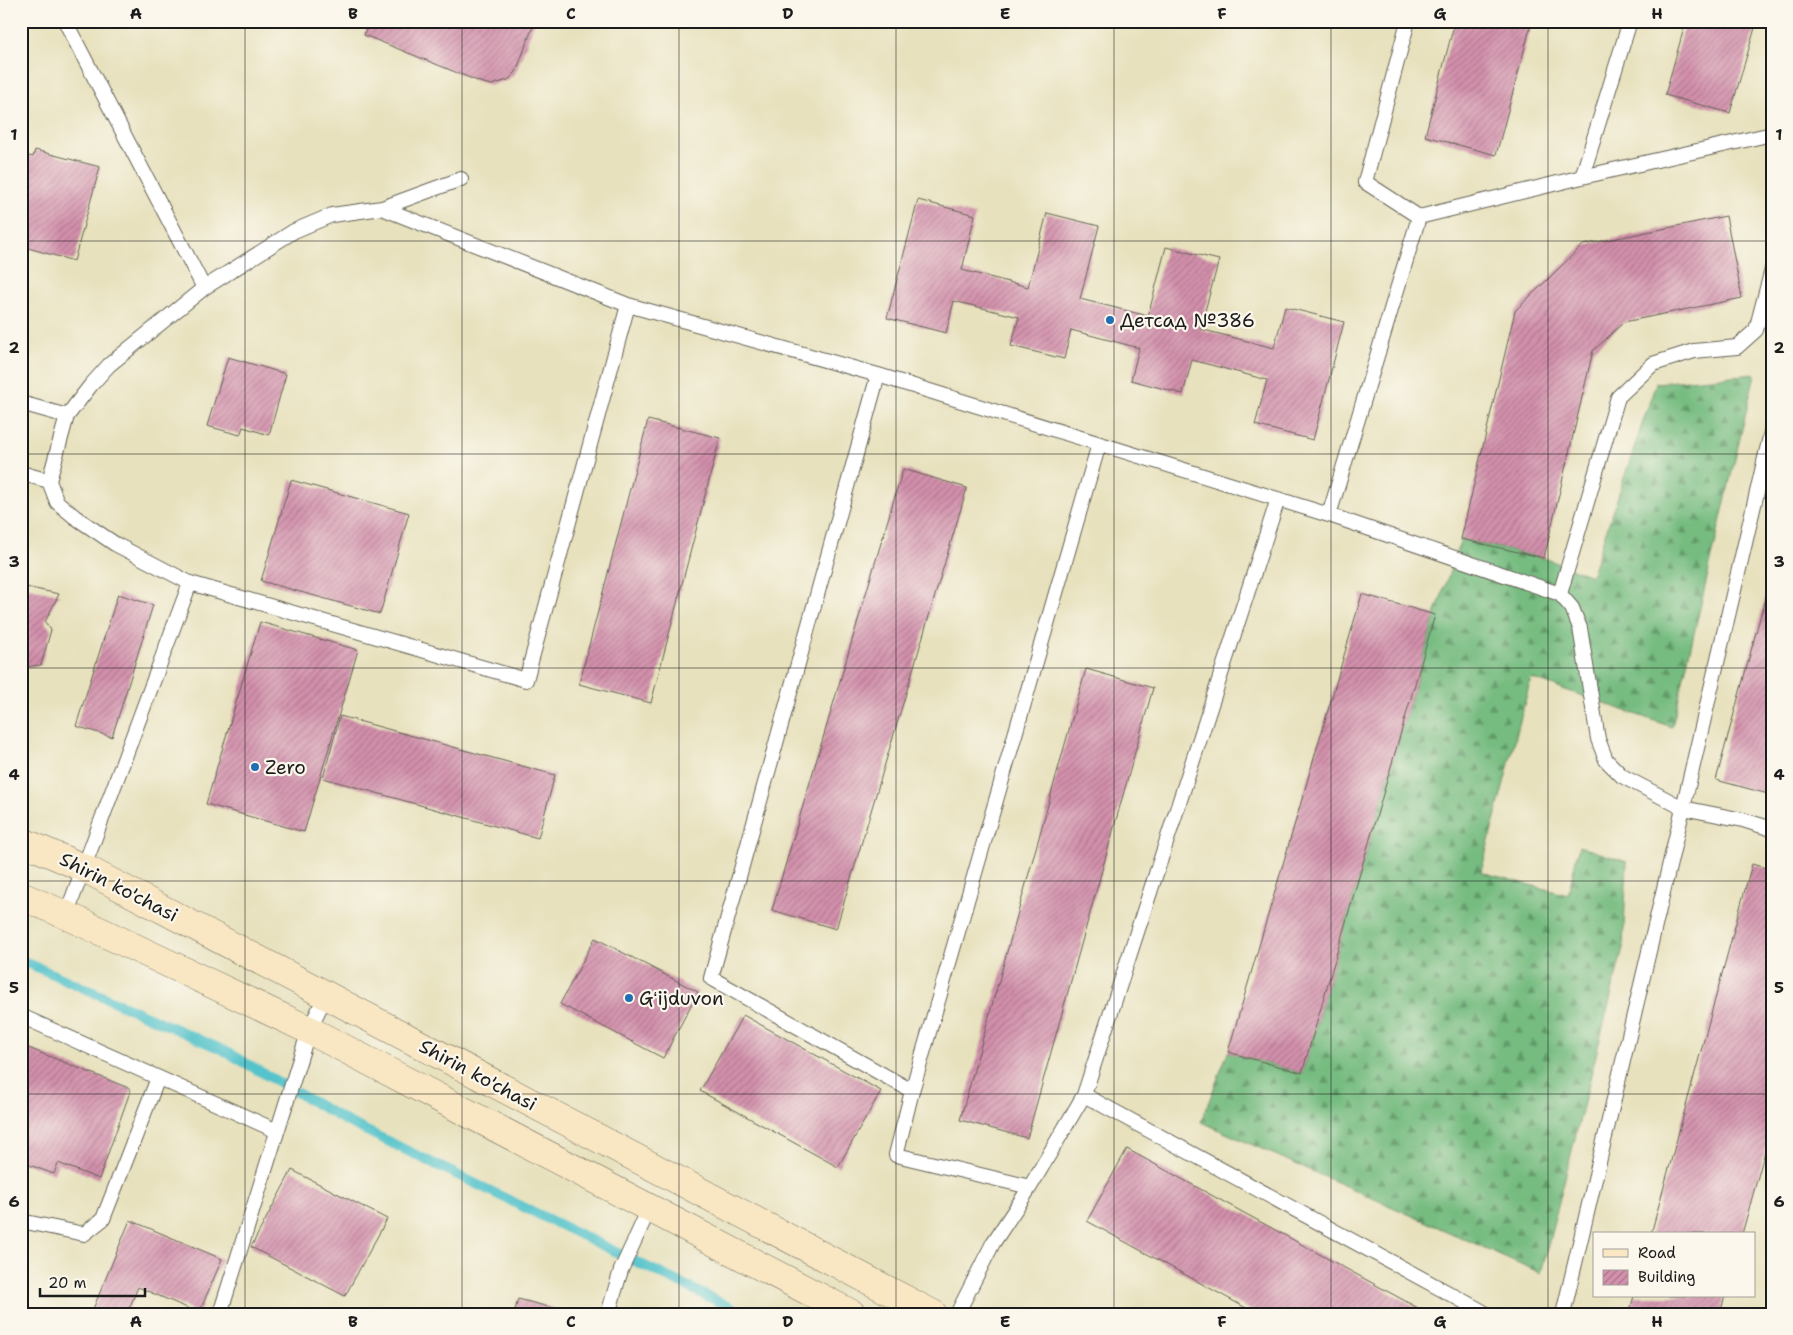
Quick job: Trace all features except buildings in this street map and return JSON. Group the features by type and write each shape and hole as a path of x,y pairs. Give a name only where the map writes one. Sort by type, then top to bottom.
{"main road":[{"name":"Shirin ko'chasi","path":"21,840 84,868 933,1314"},
{"name":"Shirin ko'chasi","path":"21,896 66,915 308,1030 852,1314"}],"lane":[{"path":"65,21 204,288"},
{"path":"1408,21 1364,182 1419,217 1582,177 1772,134"},
{"path":"1582,177 1630,21"},
{"path":"461,179 382,208 332,215 294,231 204,288 109,365 90,385 67,416 49,481 57,502 75,517 115,544 190,583 526,680 628,305"},
{"path":"382,208 628,305 878,375 1329,515 1560,594 1572,608 1580,628 1598,739 1606,760 1622,776 1682,808 1744,820 1772,829"},
{"path":"1329,515 1419,217"},
{"path":"1560,594 1618,397 1653,364 1694,351 1737,347 1756,330 1772,269"},
{"path":"878,375 711,978 912,1091"},
{"path":"21,402 67,416"},
{"path":"1563,1314 1772,428"},
{"path":"1030,1187 896,1155 912,1091 1099,444"},
{"path":"21,473 49,481"},
{"path":"957,1314 992,1243 1030,1187 1084,1095 1278,500"},
{"path":"66,915 190,583"},
{"path":"220,1314 308,1030 326,995"},
{"path":"21,1016 277,1131"},
{"path":"21,1221 84,1234 103,1219 158,1078"},
{"path":"1084,1095 1487,1314"},
{"path":"608,1314 620,1270 650,1207"}],"green space":[{"path":"1755,374 1672,727 1531,678 1481,872 1568,895 1579,846 1627,862 1623,948 1541,1273 1201,1122 1228,1052 1302,1073 1435,615 1461,539 1544,558 1591,576 1656,383"}],"waterway":[{"path":"21,960 223,1050 346,1121 744,1314"}],"place":[{"name":"Детсад №386","path":"1110,320"},
{"name":"Zero","path":"255,767"},
{"name":"Gʻijduvon","path":"629,998"}]}
